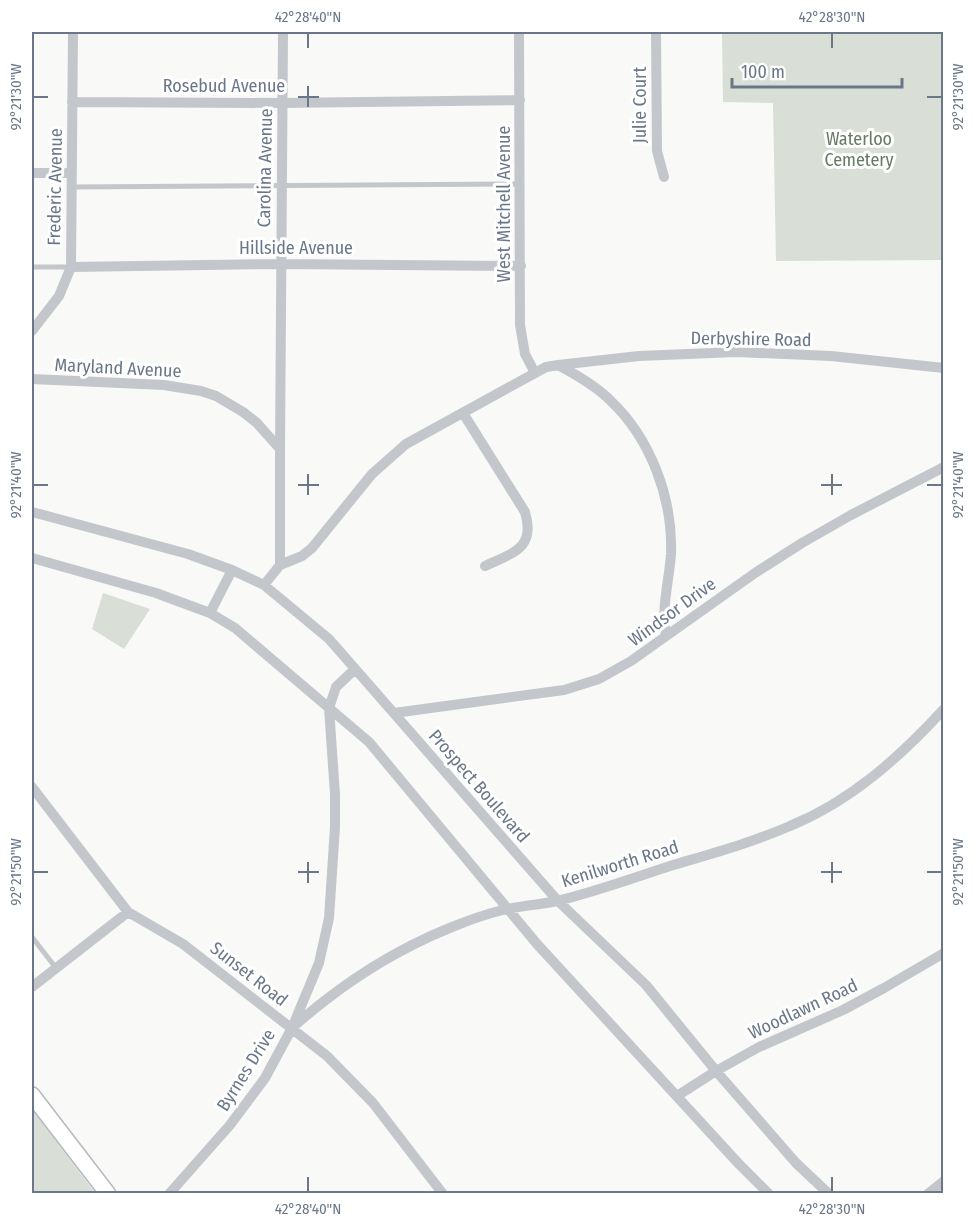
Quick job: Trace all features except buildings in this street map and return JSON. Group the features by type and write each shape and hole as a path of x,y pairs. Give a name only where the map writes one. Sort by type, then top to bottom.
{"main road":[{"path":"32,1095 108,1194"}],"street":[{"name":"Frederic Avenue","path":"32,331 59,296 70,267 73,32"},
{"name":"Carolina Avenue","path":"280,449 283,32"},
{"name":"West Mitchell Avenue","path":"519,32 522,340 525,354 535,373"},
{"name":"Julie Court","path":"656,32 657,151 664,177"},
{"name":"Rosebud Avenue","path":"72,102 282,103 520,99"},
{"path":"32,173 70,173"},
{"name":"Hillside Avenue","path":"70,267 280,264 521,266"},
{"name":"Derbyshire Road","path":"535,373 546,367 558,365 639,356 736,352 831,356 944,368"},
{"path":"558,365 587,381 625,415 657,472 668,512 670,532 669,573 663,606 666,636"},
{"path":"264,585 280,566 302,556 312,548 372,474 406,444 535,373"},
{"name":"Maryland Avenue","path":"32,379 164,385 201,391 216,396 243,412 257,423 280,449"},
{"path":"463,413 525,512 528,523 528,534 524,544 517,551 485,566"},
{"path":"280,449 280,566"},
{"name":"Windsor Drive","path":"394,713 582,685 616,671 746,579 802,543 850,515 944,467"},
{"name":"Prospect Boulevard","path":"32,512 188,554 232,570 264,585 329,639 558,901 646,985 716,1071 796,1162 829,1194"},
{"path":"32,558 156,593 210,614 235,628 369,742 537,945 769,1194"},
{"path":"210,614 232,570"},
{"name":"Byrnes Drive","path":"170,1194 248,1102 274,1062 292,1028 319,963 329,918 335,794 329,708 336,687 355,669"},
{"name":"Kenilworth Road","path":"292,1028 341,987 396,953 454,926 508,909 558,901 766,836 818,813 842,799 888,765 944,708"},
{"name":"Sunset Road","path":"32,787 128,912 183,944 327,1056 373,1102 443,1194"},
{"path":"32,987 128,912"},
{"name":"Woodlawn Road","path":"677,1096 759,1047 843,1010 944,953"},
{"path":"928,1194 944,1182"}],"lane":[{"path":"70,187 520,184"},
{"path":"32,267 70,267"},
{"path":"32,937 56,968"}],"green space":[{"name":"Waterloo Cemetery","path":"722,32 943,32 943,260 776,261 773,103 723,102"},
{"path":"103,593 150,609 124,649 92,629"},
{"path":"32,1109 95,1193 32,1193"}]}
